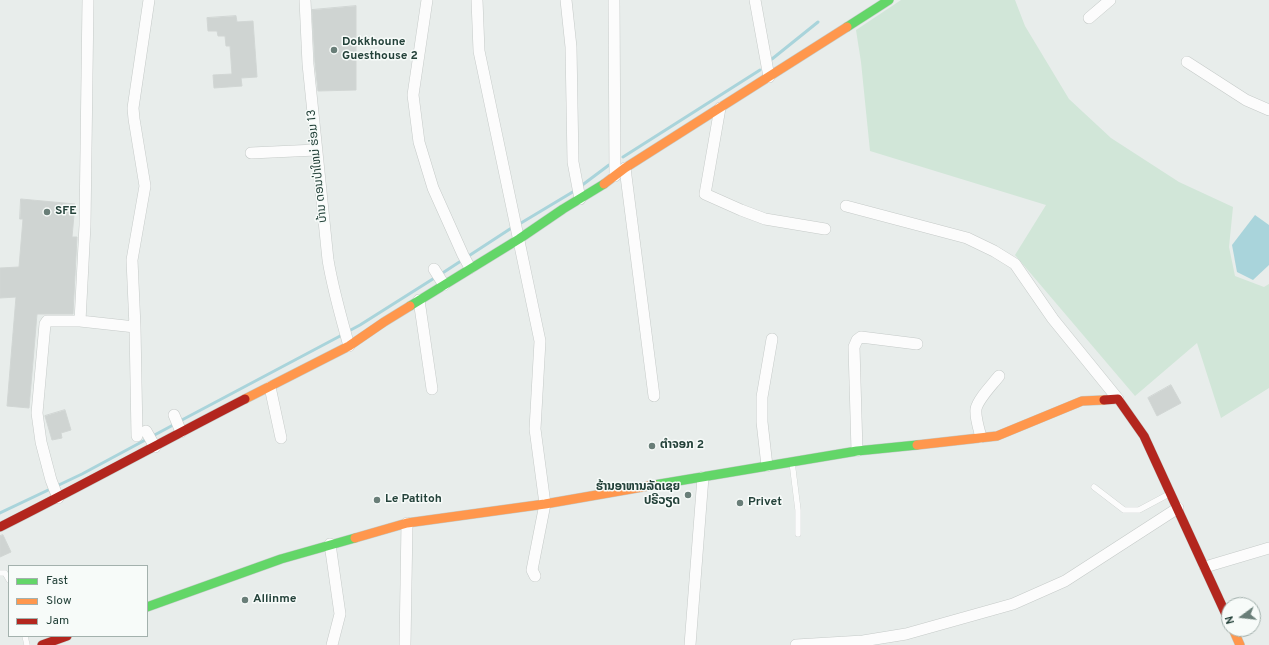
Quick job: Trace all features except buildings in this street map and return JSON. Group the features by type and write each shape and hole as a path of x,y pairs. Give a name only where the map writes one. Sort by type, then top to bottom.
{"street":[{"path":"80,321 85,224 88,0"},
{"path":"147,438 136,327 132,260 145,186 134,119 134,108 149,0"},
{"name":"ບ້ານ ດອນປ່າໃຫມ່ ຮ່ອມ 13","path":"305,0 308,64 316,150 332,284 347,338"},
{"path":"427,0 413,95 418,142 433,188 467,263"},
{"path":"477,0 479,51 540,341 535,429 545,504 532,570 535,576"},
{"path":"566,0 571,47 573,162 579,196"},
{"path":"614,0 615,176"},
{"path":"755,0 769,77"},
{"path":"0,527 55,490 147,438 177,423 270,387 347,338 384,322 419,300 439,276 519,239 579,196 599,188 625,168 889,0"},
{"path":"1089,18 1110,0"},
{"path":"1187,62 1246,100 1269,110"},
{"path":"720,108 705,194 765,219 825,229"},
{"path":"251,153 316,150"},
{"path":"625,168 654,396"},
{"path":"846,206 967,238 994,251 1015,264 1053,319 1118,399 1144,436 1221,603"},
{"path":"419,300 432,388"},
{"path":"55,490 41,442 37,413 45,324 47,321 80,321 136,327"},
{"path":"857,451 854,347 861,337 917,344"},
{"path":"766,466 762,422 762,397 772,339"},
{"path":"981,437 976,418 976,409 980,400 999,376"},
{"path":"270,387 281,438"},
{"path":"148,607 281,559 407,522 545,504 857,451 997,436 1082,400 1118,399"},
{"path":"690,645 703,476"},
{"path":"796,645 863,641 906,634 1013,604 1065,581 1178,508"},
{"path":"405,645 407,522"},
{"path":"330,544 340,614 332,645"},
{"path":"1205,567 1269,548"},
{"path":"42,645 64,637"}],"lane":[{"path":"792,462 798,510 798,534"},
{"path":"1094,487 1124,510 1139,510 1171,493"},
{"path":"0,574 5,573 8,578"}],"green space":[{"path":"901,0 1015,0 1025,26 1069,99 1111,138 1179,182 1233,207 1229,247 1235,276 1264,287 1269,284 1269,388 1221,418 1197,343 1135,396 1015,255 1046,205 870,151 861,62 856,30"}],"water":[{"path":"1255,215 1269,225 1269,265 1253,280 1237,272 1232,245"}],"waterway":[{"path":"772,59 818,22"},
{"path":"623,157 760,70"},
{"path":"581,186 609,165"},
{"path":"521,223 576,190"},
{"path":"441,274 513,227"},
{"path":"347,332 436,277"},
{"path":"180,421 342,335"},
{"path":"0,513 82,474 175,424"}],"traffic: fast":[{"path":"847,27 889,0"},
{"path":"410,306 519,239 563,209 604,184"},
{"path":"654,485 857,451 917,445"},
{"path":"148,607 281,559 355,538"}],"traffic: slow":[{"path":"604,184 625,168 847,27"},
{"path":"245,399 349,346 410,306"},
{"path":"917,445 997,436 1082,401 1104,400"},
{"path":"355,538 407,523 545,504 654,485"},
{"path":"1236,637 1240,645"}],"traffic: jam":[{"path":"0,527 245,399"},
{"path":"1104,400 1118,399 1144,436 1221,604"},
{"path":"42,645 64,637"}],"place":[{"name":"Dokkhoune Guesthouse 2","path":"334,50"},
{"name":"SFE","path":"47,212"},
{"name":"ຕຳຈອກ 2","path":"652,446"},
{"name":"ຮ້ານອາຫານລັດເຊຍ ປຣີວຽດ","path":"688,495"},
{"name":"Le Patitoh","path":"377,500"},
{"name":"Privet","path":"740,503"},
{"name":"Allinme","path":"245,600"}]}
